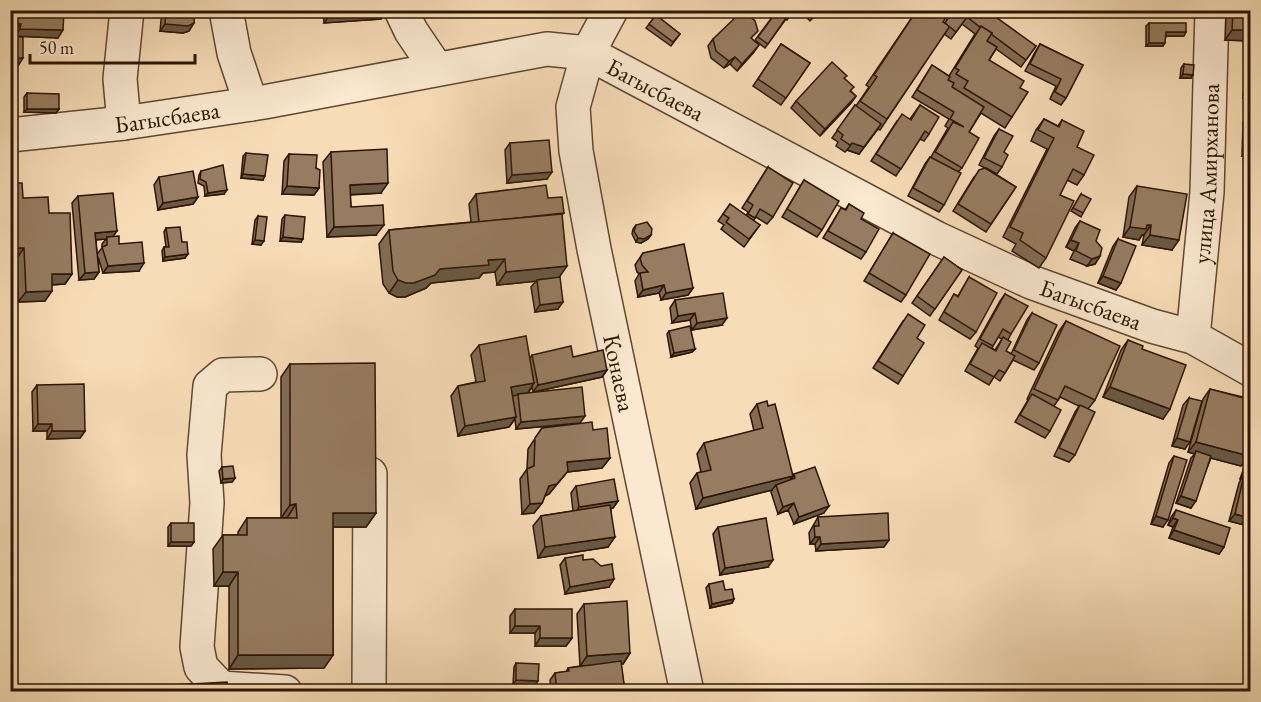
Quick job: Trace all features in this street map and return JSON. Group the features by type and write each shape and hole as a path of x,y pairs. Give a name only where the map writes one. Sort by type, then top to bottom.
{"street":[{"path":"124,123 120,79 127,10"},
{"path":"226,10 234,53 251,104"},
{"path":"401,10 411,31 436,68"},
{"name":"Конаева","path":"611,10 588,53 573,107 576,151 594,249 687,692"},
{"name":"улица Амирханова","path":"1193,336 1207,192 1212,10"},
{"name":"Багысбаева","path":"10,135 124,123 251,104 547,49 588,53 936,238 1021,277 1152,326 1193,336 1251,369"},
{"path":"260,374 223,375 210,386 204,455 207,503 197,647 201,667 221,688 285,692"},
{"path":"369,447 371,538 369,692"}],"building":[{"path":"10,10 64,10 63,30 20,29 21,24 10,23"},
{"path":"166,10 195,10 194,23 188,26 165,24"},
{"path":"331,10 359,10 331,13"},
{"path":"805,10 819,10 813,17"},
{"path":"917,10 951,10 943,22 950,26 887,119 860,101 877,77 874,75"},
{"path":"953,10 986,10 1036,46 1026,60 967,17 956,32 945,23"},
{"path":"1233,10 1251,10 1251,30 1232,30"},
{"path":"777,11 786,18 768,44 758,37"},
{"path":"739,14 750,16 755,21 758,31 751,38 759,45 742,64 735,57 729,61 716,51 713,39"},
{"path":"656,15 680,34 673,42 649,24"},
{"path":"1149,23 1186,23 1186,32 1166,32 1165,43 1149,43"},
{"path":"981,26 992,33 987,41 997,47 989,60 1024,81 1020,88 1028,92 1012,117 964,88 968,81 956,74 959,70 955,68"},
{"path":"10,37 23,37 23,58 10,58"},
{"path":"781,44 810,63 786,98 758,79"},
{"path":"1040,44 1083,65 1066,98 1055,92 1061,79 1030,64"},
{"path":"832,62 847,76 844,78 854,87 850,91 856,96 825,129 796,101"},
{"path":"1184,64 1194,65 1193,75 1183,74"},
{"path":"932,65 950,77 948,80 954,83 952,87 984,107 969,132 979,138 962,168 935,152 953,122 964,127 950,119 954,112 917,90"},
{"path":"27,93 59,94 59,109 27,109"},
{"path":"855,105 881,124 864,147 852,143 850,145 841,139 843,135 837,130"},
{"path":"920,105 939,117 929,134 925,131 901,169 876,154 902,114 911,120"},
{"path":"1248,115 1251,115 1251,149 1247,149"},
{"path":"1044,119 1059,127 1062,120 1084,131 1077,147 1094,155 1084,175 1073,169 1060,195 1074,201 1046,258 1020,240 1023,233 1010,227 1054,138 1038,130"},
{"path":"999,129 1013,136 1004,152 1008,155 1002,167 984,158"},
{"path":"549,140 552,172 512,175 510,143"},
{"path":"387,149 388,183 350,185 351,207 383,205 384,225 334,227 331,152"},
{"path":"246,153 268,155 265,176 243,174"},
{"path":"289,154 317,155 316,168 320,170 319,188 287,186"},
{"path":"930,157 961,173 944,205 913,188"},
{"path":"223,165 227,190 208,193 206,182 200,179 201,171"},
{"path":"768,167 793,183 773,217 760,209 755,218 748,214 753,205 747,201"},
{"path":"985,168 1016,187 991,224 958,204 979,170"},
{"path":"193,171 198,197 163,203 159,177"},
{"path":"804,180 839,201 822,230 787,209"},
{"path":"10,183 22,183 23,198 48,197 49,213 70,213 72,274 52,274 52,291 26,292 24,248 10,248"},
{"path":"546,185 548,198 562,197 564,213 479,222 476,194"},
{"path":"1137,186 1187,194 1179,240 1150,235 1151,225 1147,225 1146,229 1130,227"},
{"path":"113,193 117,231 95,233 99,272 85,273 78,196"},
{"path":"1081,194 1091,199 1083,213 1073,208"},
{"path":"730,204 760,225 749,239 726,222 729,218 723,214"},
{"path":"849,204 864,213 861,219 879,229 866,252 828,231 841,208 846,210"},
{"path":"562,214 567,266 506,272 505,259 488,260 489,265 440,269 435,275 414,283 398,280 393,271 389,230"},
{"path":"285,215 305,217 303,239 283,237"},
{"path":"258,216 267,217 264,241 255,240"},
{"path":"1080,221 1100,230 1096,241 1102,248 1100,256 1092,259 1076,251 1079,243 1071,240"},
{"path":"647,222 652,229 651,235 644,239 638,238 634,231 636,225"},
{"path":"180,227 182,242 187,242 188,254 165,257 164,247 169,247 166,228"},
{"path":"893,233 930,254 906,295 869,273"},
{"path":"119,236 119,244 142,242 144,263 108,266 102,247 107,245 107,237"},
{"path":"1118,239 1136,246 1121,283 1103,276"},
{"path":"684,244 693,288 666,293 664,285 643,290 640,273 648,272 640,258 643,253"},
{"path":"944,257 962,270 935,309 917,296"},
{"path":"560,277 563,302 540,305 537,280"},
{"path":"969,277 997,293 976,332 944,312 954,294 958,297"},
{"path":"723,293 727,318 697,323 695,313 678,316 675,300"},
{"path":"1005,294 1028,306 1011,334 1003,329 993,346 980,339"},
{"path":"1032,313 1057,325 1039,363 1014,350"},
{"path":"908,314 925,325 917,338 924,343 903,376 878,361"},
{"path":"1066,321 1120,346 1095,400 1065,386 1058,400 1034,389"},
{"path":"690,326 695,349 674,353 669,331"},
{"path":"526,336 534,383 511,387 516,417 465,426 458,386 485,381 479,345"},
{"path":"1003,337 1011,342 1006,351 1015,356 1005,373 999,370 994,377 970,364 982,343 996,351"},
{"path":"1128,340 1143,346 1142,349 1186,365 1170,409 1110,387"},
{"path":"571,346 573,357 603,350 607,370 538,385 532,355"},
{"path":"375,363 376,513 333,513 333,655 238,655 238,572 223,572 223,535 247,535 247,518 297,518 296,504 290,505 290,364"},
{"path":"84,384 85,431 52,431 52,424 38,424 37,385"},
{"path":"582,387 585,416 521,422 518,394"},
{"path":"1210,389 1251,400 1249,456 1196,442"},
{"path":"1032,394 1061,410 1050,431 1020,415"},
{"path":"1189,398 1202,401 1190,442 1177,438"},
{"path":"767,401 768,406 775,404 793,476 703,498 697,473 711,470 704,443 763,428 757,404"},
{"path":"1080,405 1095,412 1075,455 1059,448"},
{"path":"592,422 593,430 607,428 610,458 567,462 568,471 557,484 549,486 542,503 530,504 527,469 534,466 535,438 542,428"},
{"path":"1196,451 1211,456 1196,501 1181,496"},
{"path":"1174,456 1187,460 1168,520 1156,516"},
{"path":"1251,456 1251,473 1245,472"},
{"path":"233,466 235,478 223,479 222,467"},
{"path":"815,467 829,506 799,517 794,503 783,507 776,485 795,478 794,474"},
{"path":"1244,475 1251,477 1249,518 1235,514"},
{"path":"614,479 618,501 579,507 576,486"},
{"path":"610,505 615,537 545,547 541,516"},
{"path":"1176,510 1230,528 1224,547 1174,530 1178,520 1173,518"},
{"path":"888,513 889,540 821,544 820,537 815,537 814,526 819,526 818,517"},
{"path":"766,518 773,560 725,568 718,527"},
{"path":"171,523 194,523 194,542 171,542"},
{"path":"583,555 583,560 593,559 601,566 612,564 614,579 570,587 565,558"},
{"path":"723,581 725,590 732,589 734,599 712,604 709,584"},
{"path":"627,601 630,653 587,656 584,604"},
{"path":"515,609 572,609 572,638 540,638 540,626 515,626"},
{"path":"621,661 625,692 557,692 555,673 569,671 568,668"},
{"path":"516,663 539,664 538,681 516,680"},
{"path":"227,682 228,692 175,692 174,685"}]}
